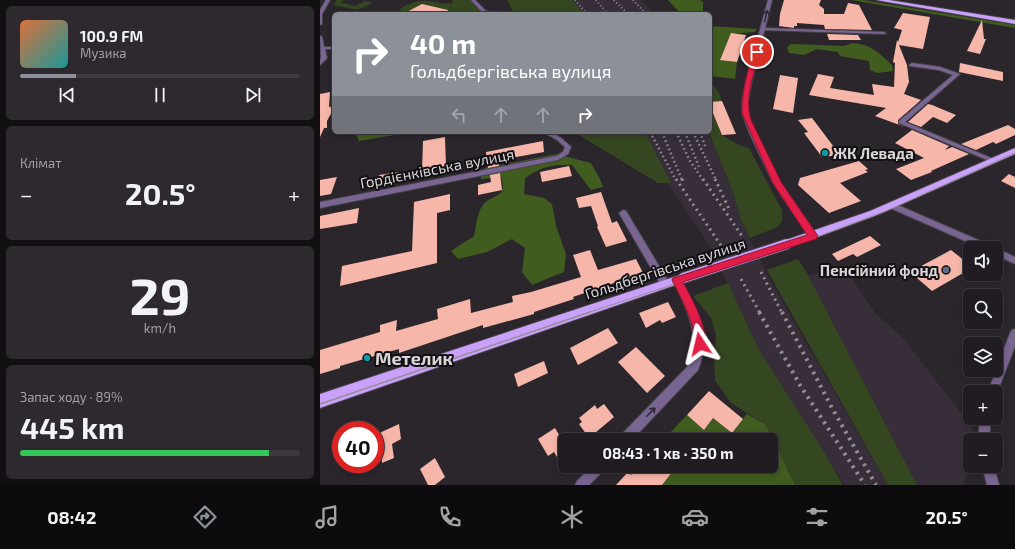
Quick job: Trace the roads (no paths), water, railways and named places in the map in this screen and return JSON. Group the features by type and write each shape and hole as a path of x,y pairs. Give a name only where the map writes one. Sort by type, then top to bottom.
{"main road":[{"path":"879,0 1015,22"},
{"path":"909,0 1015,17"},
{"name":"Гольдбергівська вулиця","path":"320,401 665,284 813,236 893,206 1015,152"}],"street":[{"path":"320,24 320,14 328,0"},
{"path":"473,0 485,12"},
{"path":"770,0 749,81 745,101 745,113 752,132 777,183 813,236"},
{"path":"763,29 884,33"},
{"path":"320,37 324,58 320,63"},
{"path":"322,48 332,48"},
{"path":"912,65 940,69 957,74 901,122 994,161"},
{"name":"Гордієнківська вулиця","path":"320,205 558,158 566,153 568,147 549,134"},
{"path":"893,206 973,241"},
{"path":"623,212 665,284"},
{"path":"1003,255 1015,261"},
{"path":"631,433 694,367 698,358 700,344 699,330 680,279"},
{"path":"996,385 1015,332"},
{"path":"581,485 593,473"},
{"path":"990,473 993,485"}],"tram line":[{"path":"589,312 814,238 886,211 1015,153"},
{"path":"320,404 589,312"}],"railway":[{"path":"575,0 585,12"},
{"path":"596,0 606,12"},
{"path":"614,0 626,12"},
{"path":"633,0 644,12"},
{"path":"651,134 676,180"},
{"path":"663,134 682,180"},
{"path":"677,134 690,161 703,180"},
{"path":"686,134 699,167"},
{"path":"694,134 716,180"},
{"path":"701,134 705,146"},
{"path":"676,179 722,247"},
{"path":"703,179 742,236"},
{"path":"715,179 730,211"},
{"path":"761,272 782,313"},
{"path":"741,279 760,313"},
{"path":"759,312 800,385 865,485"},
{"path":"782,312 832,408 876,485"}],"place":[{"name":"ЖК Левада","path":"825,153"},
{"name":"Пенсійний фонд","path":"946,270"},
{"name":"Метелик","path":"367,358"}]}
